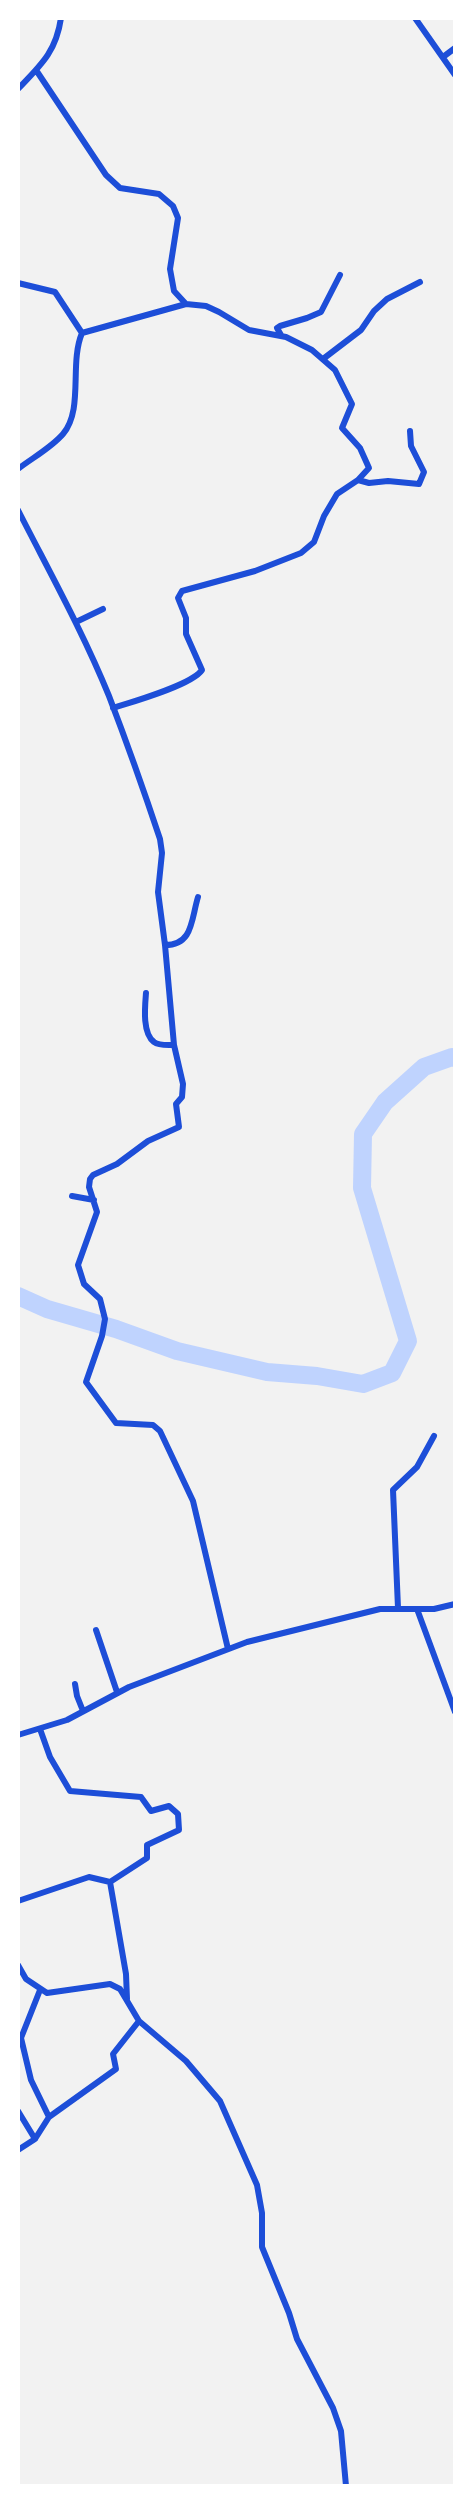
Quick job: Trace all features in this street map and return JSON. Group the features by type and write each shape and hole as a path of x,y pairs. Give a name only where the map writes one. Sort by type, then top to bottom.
{"street":[{"path":"18,89 50,54 57,41 60,18"},
{"path":"415,18 455,75"},
{"path":"443,57 455,48"},
{"path":"36,70 106,175 120,188 159,194 173,206 178,218 170,269 174,291 186,304"},
{"path":"281,335 277,328 280,326 321,312 340,274"},
{"path":"323,359 361,330 374,311 387,299 420,282"},
{"path":"18,283 55,292 82,333"},
{"path":"82,333 186,304 213,309 249,330 281,335 298,342 335,370 352,404 342,428 360,448 369,468 331,502 314,542 301,553 255,571 182,591 178,598 186,618 186,634 202,670 193,678 137,701 113,708"},
{"path":"18,469 60,437 70,424 73,411 76,347 82,333"},
{"path":"358,480 369,483 388,481 419,483 424,472 411,446 410,431"},
{"path":"18,510 76,622 129,748 160,839 162,853 158,892 174,1045 183,1084 182,1097 176,1104 179,1126 148,1141 117,1164 92,1176 89,1186 97,1212 78,1265 84,1284 100,1299 105,1319 102,1336 86,1378 88,1387 116,1423 153,1425 160,1431 193,1501 228,1649"},
{"path":"76,622 103,609"},
{"path":"165,945 178,944 185,940 198,897"},
{"path":"146,993 145,1011 150,1037 159,1045 174,1045"},
{"path":"72,1196 87,1201 94,1200"},
{"path":"398,1608 393,1490 417,1467 434,1436"},
{"path":"18,1735 67,1720 117,1692 228,1649 354,1614 398,1608 434,1609 455,1604"},
{"path":"417,1609 455,1712"},
{"path":"96,1630 117,1692"},
{"path":"75,1684 76,1696 83,1711"},
{"path":"18,1901 89,1877 110,1882 147,1857 147,1845 179,1830 178,1814 169,1806 150,1811 141,1797 70,1791 50,1757 40,1729"},
{"path":"110,1882 126,1974 128,2004"},
{"path":"18,1965 26,1979 47,1993 110,1984 120,1989 139,2021 186,2061 220,2101 257,2185 262,2213 262,2247 297,2339 333,2408 341,2431 346,2486"},
{"path":"40,1990 21,2038 31,2080 48,2117"},
{"path":"18,2150 35,2139 48,2117 116,2070 113,2054 139,2021"},
{"path":"18,2111 35,2139"}],"waterway":[{"path":"18,1296 47,1309 116,1329 177,1351 267,1372 317,1376 363,1384 392,1373 408,1341 362,1188 363,1134 385,1102 424,1067 455,1058"}]}
